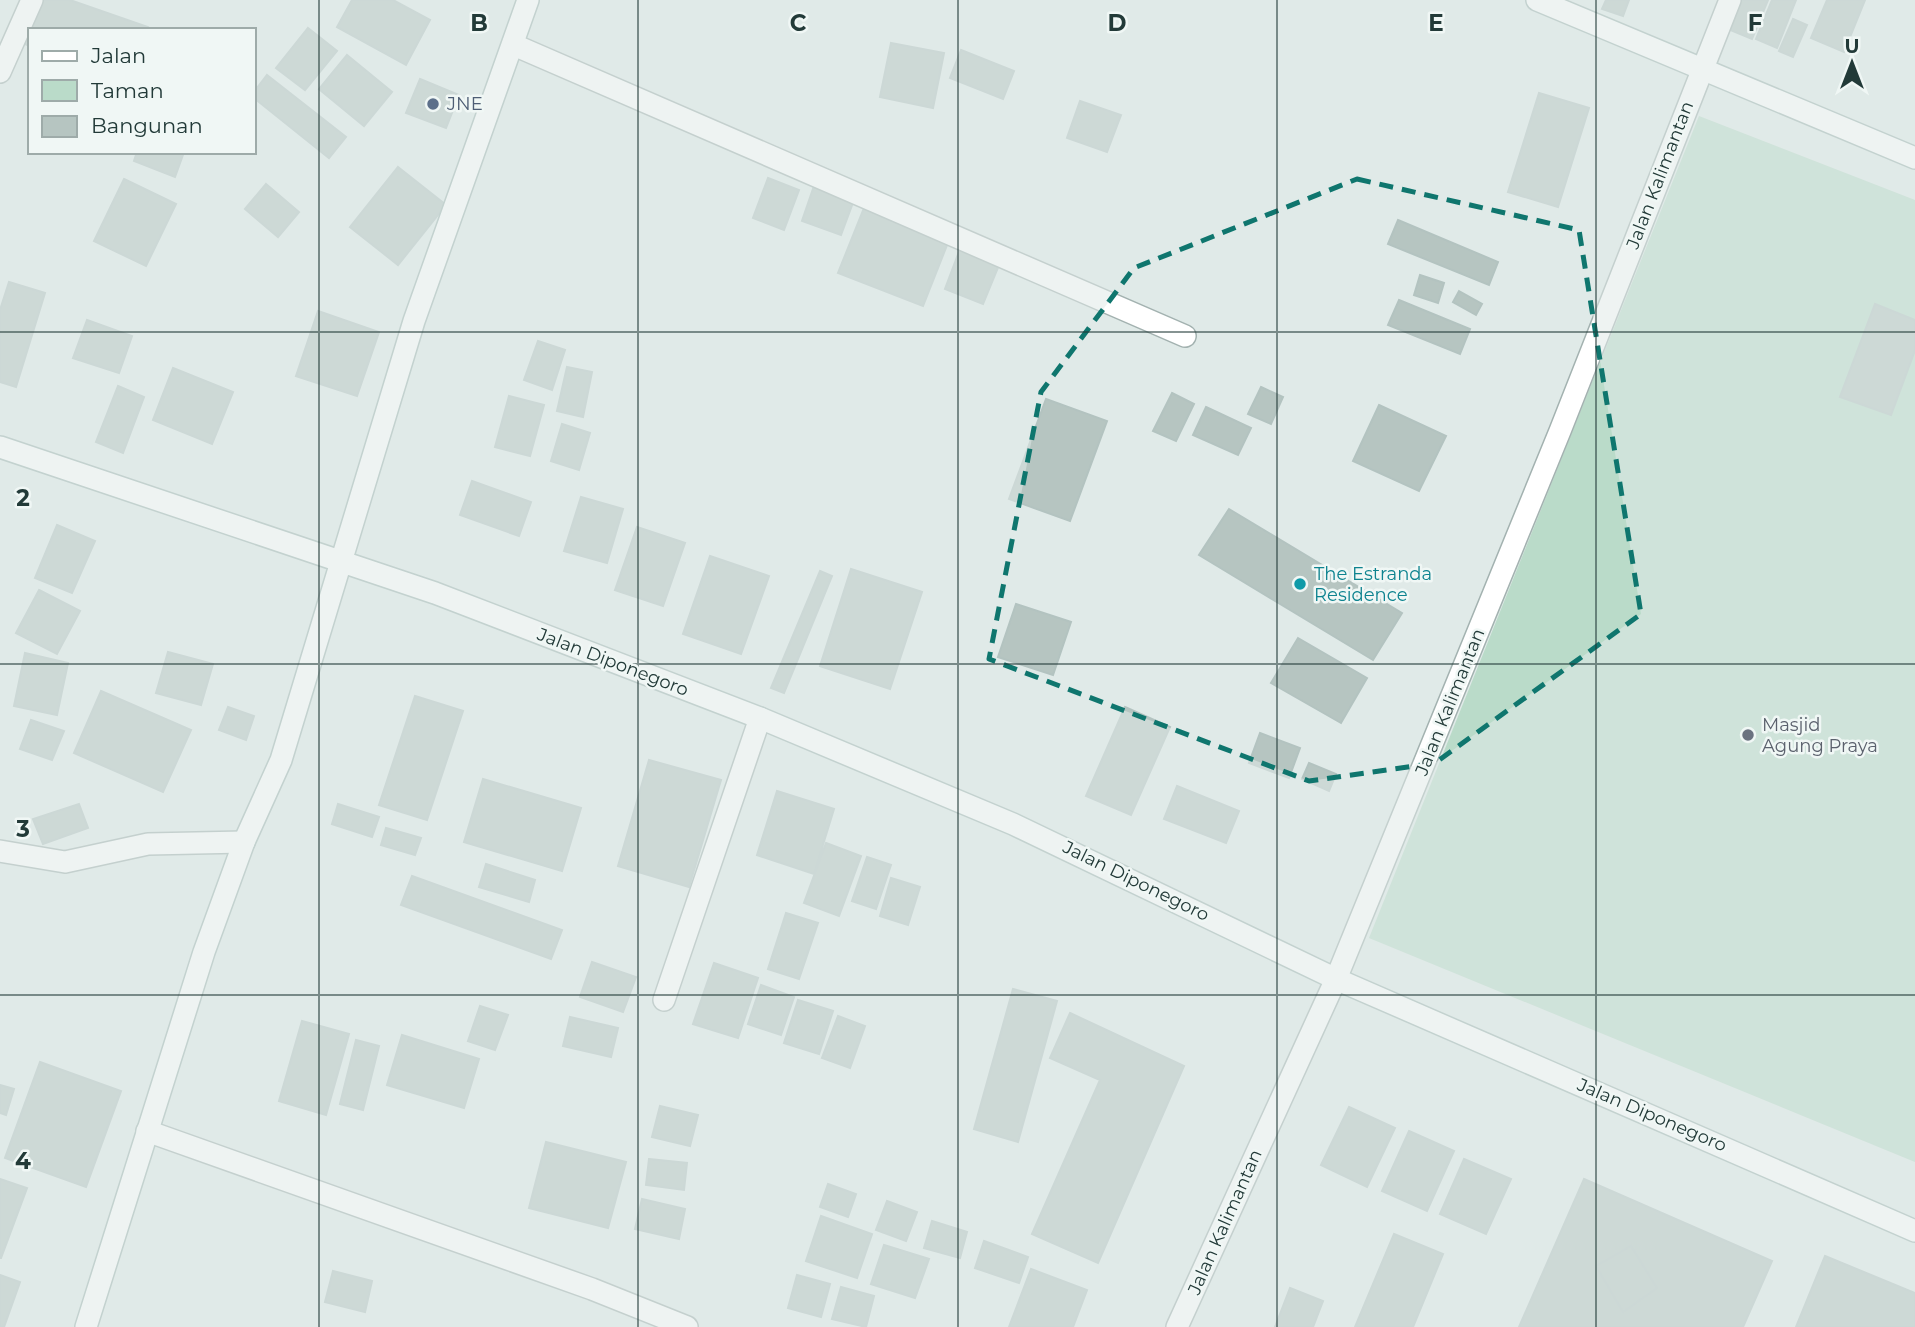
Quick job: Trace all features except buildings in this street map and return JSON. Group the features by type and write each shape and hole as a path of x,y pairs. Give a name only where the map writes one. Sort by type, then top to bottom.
{"street":[{"path":"0,72 32,0"},
{"path":"86,1327 204,952 244,842 281,761 344,563 414,321 528,0"},
{"name":"Jalan Kalimantan","path":"1177,1327 1336,979 1560,431 1730,0"},
{"path":"1548,2 1915,158"},
{"path":"513,45 1185,336"},
{"name":"Jalan Diponegoro","path":"0,447 435,593 760,718 1013,824 1336,979 1915,1231"},
{"path":"664,1000 760,718"},
{"path":"0,851 65,862 148,844 244,842"},
{"path":"147,1131 592,1289 687,1327"}],"highlighted area":[{"path":"1357,179 1579,230 1641,614 1435,763 1309,781 989,659 1041,392 1134,268"}],"green space":[{"path":"1699,116 1915,200 1915,1162 1369,938"}],"place":[{"name":"JNE","path":"433,104"},
{"name":"The Estranda Residence","path":"1300,584"},
{"name":"Masjid Agung Praya","path":"1748,735"}]}
